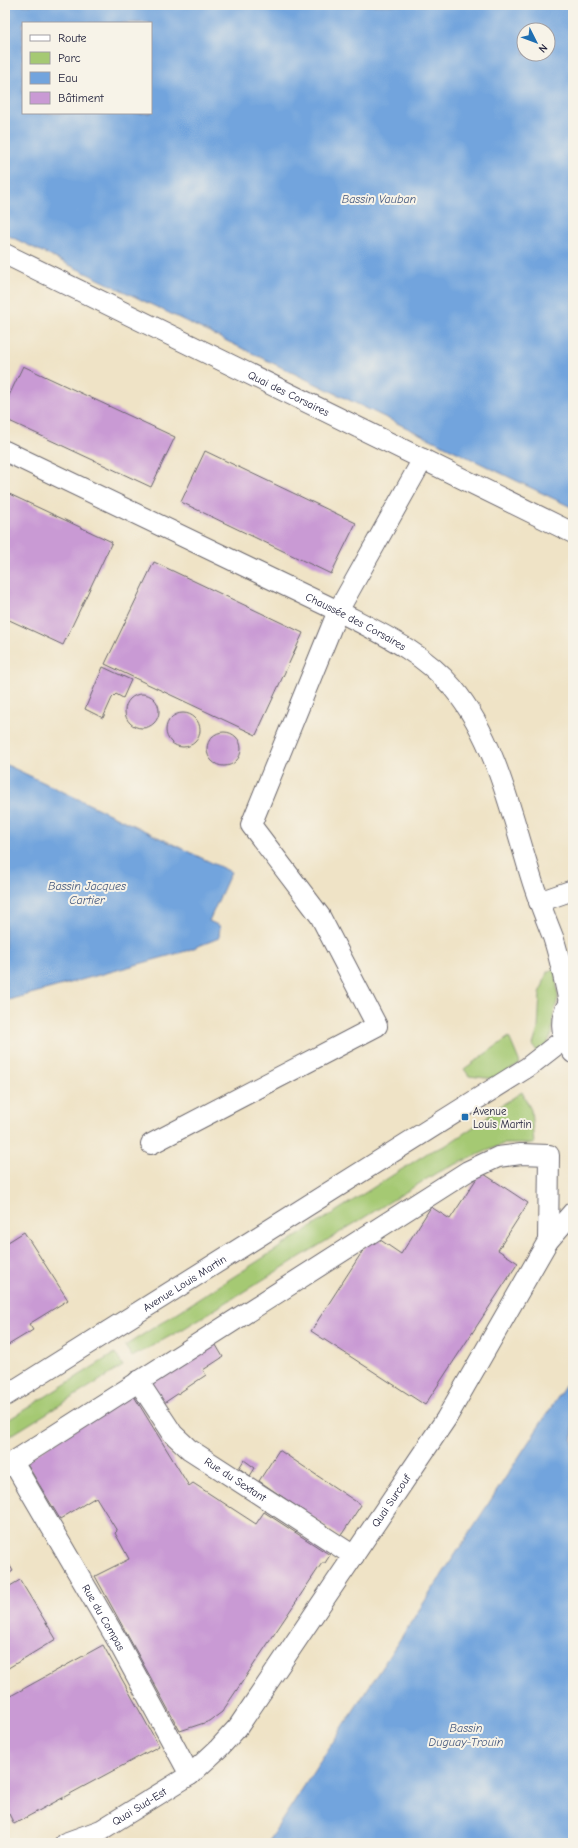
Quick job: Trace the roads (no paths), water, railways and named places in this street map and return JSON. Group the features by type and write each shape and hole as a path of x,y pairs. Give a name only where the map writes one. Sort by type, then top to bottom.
{"street":[{"name":"Quai des Corsaires","path":"5,254 573,533"},
{"name":"Chaussée des Corsaires","path":"5,451 338,611 414,653 436,670 453,687 465,704 478,727 495,767 539,902 553,938 571,999"},
{"path":"150,1144 377,1026 320,916 251,825 338,611 423,459"},
{"path":"539,902 572,889"},
{"name":"Chaussée des Corsaires","path":"553,938 573,962"},
{"path":"568,1046 562,1019 571,999"},
{"name":"Avenue Louis Martin","path":"5,1396 528,1067 568,1046"},
{"path":"9,1464 468,1171 498,1157 521,1154 549,1155 548,1241"},
{"name":"Quai Surcouf","path":"190,1775 220,1748 238,1727 446,1419 548,1241 573,1212"},
{"name":"Rue du Sextant","path":"138,1381 173,1434 188,1449 354,1556"},
{"name":"Rue du Compas","path":"9,1464 117,1640 190,1775"},
{"name":"Quai Sud-Est","path":"65,1843 101,1830 190,1775"}],"water":[{"name":"Bassin Vauban","path":"5,5 573,5 573,508 5,234"},
{"name":"Bassin Jacques Cartier","path":"5,764 231,872 209,921 220,926 219,938 186,951 5,1001"},
{"name":"Bassin Duguay-Trouin","path":"573,1374 573,1843 267,1843"}],"place":[{"name":"Avenue Louis Martin","path":"465,1117"}]}
